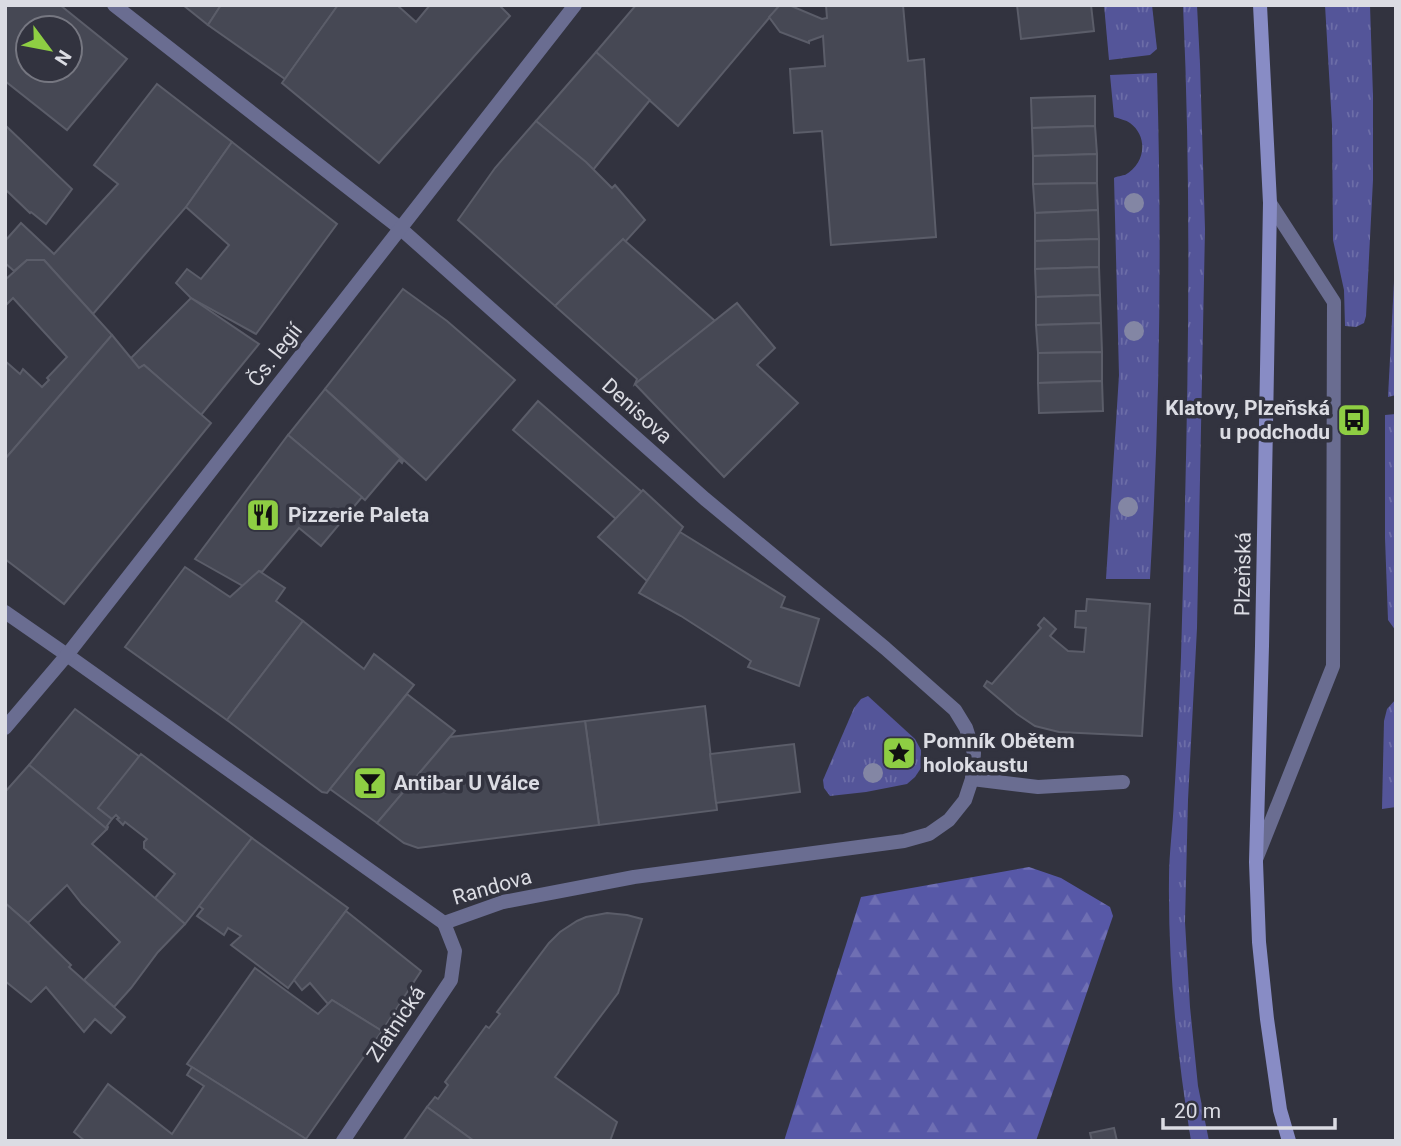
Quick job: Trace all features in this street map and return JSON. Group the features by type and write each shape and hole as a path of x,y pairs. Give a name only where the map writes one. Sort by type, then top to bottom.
{"main road":[{"name":"Plzeňská","path":"1260,5 1270,203 1263,632 1256,862 1259,942 1267,1019 1280,1110 1289,1141"}],"street":[{"name":"Denisova","path":"114,5 401,229 705,499 885,648 955,710 966,728 974,753 972,779"},
{"name":"Čs. legií","path":"5,728 67,655 575,5"},
{"path":"1256,862 1333,666 1334,302 1270,203"},
{"name":"Randova","path":"5,612 444,923 503,902 634,877 904,841 929,834 949,820 965,800 972,779"},
{"path":"972,779 1038,787 1124,782"},
{"name":"Zlatnická","path":"343,1141 452,980 455,951 444,923"}],"green space":[{"path":"1104,5 1152,5 1157,49 1150,55 1109,60"},
{"path":"1183,5 1197,5 1205,229 1197,628 1185,922 1198,1086 1209,1141 1191,1141 1174,1010 1169,912 1181,657 1187,413 1188,168"},
{"path":"1325,5 1370,5 1373,180 1366,316 1364,323 1356,327 1345,326 1344,290 1333,240 1332,125"},
{"path":"1157,73 1159,326 1150,579 1106,579 1119,375 1114,178 1132,170 1142,150 1140,135 1136,129 1128,122 1114,117 1110,75"},
{"path":"1395,262 1396,395 1388,397"},
{"path":"1396,414 1396,631 1388,620 1385,415"},
{"path":"868,696 915,739 921,750 921,768 907,784 830,796 824,788 823,780 854,708 861,699"},
{"path":"1396,699 1396,807 1382,809 1384,721 1387,709"},
{"path":"1029,867 1061,878 1110,907 1113,916 1036,1141 784,1141 861,897"}],"building":[{"path":"5,5 60,5 71,14 14,14 14,84 84,84 84,24 127,59 67,130 5,81"},
{"path":"183,5 221,5 208,25"},
{"path":"221,5 338,5 285,79 208,25"},
{"path":"338,5 397,5 416,22 430,5 499,5 510,16 379,163 282,83"},
{"path":"636,5 780,5 678,126 596,52"},
{"path":"780,5 789,5 822,19 827,18 826,5 903,5 908,61 924,59 936,237 831,245 822,131 794,133 790,69 825,66 823,36 809,43 780,32 769,17"},
{"path":"1017,5 1091,5 1094,31 1021,39"},
{"path":"596,52 650,100 593,170 536,121"},
{"path":"157,84 232,142 186,207 93,314 44,260 27,260 14,271 5,263 5,241 21,223 54,254 118,184 94,165"},
{"path":"1095,96 1095,126 1032,128 1031,98"},
{"path":"536,121 586,162 612,188 615,185 645,220 555,306 458,220 495,168"},
{"path":"5,125 72,189 46,224 5,189"},
{"path":"1095,126 1097,154 1033,156 1032,128"},
{"path":"232,142 337,224 256,334 191,298 176,283 187,269 201,279 229,245 186,207"},
{"path":"1097,154 1097,183 1033,184 1033,156"},
{"path":"1097,183 1098,210 1035,213 1033,184"},
{"path":"1098,210 1099,239 1035,241 1035,213"},
{"path":"623,239 715,321 635,384 637,379 555,306"},
{"path":"1099,239 1099,267 1035,269 1035,241"},
{"path":"27,260 44,260 112,335 5,459 5,361 20,374 23,369 42,387 67,357 13,298 5,306 5,280"},
{"path":"1099,267 1100,295 1036,297 1035,269"},
{"path":"403,289 447,321 515,380 426,480 325,389"},
{"path":"1100,295 1101,323 1036,325 1036,297"},
{"path":"191,298 259,344 201,415 144,365 139,368 131,358"},
{"path":"737,303 775,348 757,365 798,403 724,477 635,384"},
{"path":"1101,323 1102,352 1038,353 1036,325"},
{"path":"112,335 139,368 144,365 211,423 64,604 5,559 5,459"},
{"path":"1102,352 1102,381 1038,383 1038,353"},
{"path":"1102,381 1103,411 1039,413 1038,383"},
{"path":"325,389 403,461 402,463 399,460 365,500 288,435"},
{"path":"538,401 642,492 616,519 513,430"},
{"path":"288,435 362,497 321,546 299,528 262,572 259,571 243,586 195,559"},
{"path":"643,490 683,527 647,581 598,537"},
{"path":"680,532 785,597 781,607 819,619 799,686 748,667 751,661 681,616 639,593"},
{"path":"185,567 230,597 259,571 285,588 276,601 303,621 227,720 125,647"},
{"path":"1087,599 1150,604 1142,736 1059,732 1035,726 984,686 987,681 992,684 1041,628 1038,625 1044,618 1056,629 1050,636 1068,651 1084,652 1086,628 1075,627 1076,611 1086,611"},
{"path":"303,621 364,669 374,654 414,685 327,793 322,792 227,720"},
{"path":"407,694 455,731 377,823 330,789"},
{"path":"705,706 717,810 599,825 585,721"},
{"path":"75,709 140,757 98,808 112,819 107,829 29,765"},
{"path":"585,721 599,825 418,848 404,843 377,823 450,737"},
{"path":"794,744 800,792 716,803 710,754"},
{"path":"141,754 252,838 185,924 155,898 175,874 144,848 147,839 125,822 123,825 116,815 112,819 98,808"},
{"path":"29,765 107,829 92,844 185,924 158,952 114,1007 84,980 120,942 67,885 28,923 5,903 5,792"},
{"path":"252,838 348,908 288,988 231,945 241,936 228,928 224,935 197,916 203,909 199,906"},
{"path":"5,903 71,965 69,967 125,1017 111,1033 95,1019 84,1032 46,987 31,1002 5,981"},
{"path":"346,911 421,971 382,1031 332,1000 328,1004 310,983 302,990 294,980"},
{"path":"607,913 642,919 618,993 555,1077 617,1122 610,1141 474,1141 427,1107 435,1097 438,1099 448,1085 445,1082 486,1026 489,1028 500,1014 497,1012 549,943 577,921"},
{"path":"255,968 318,1014 332,1000 382,1031 306,1139 187,1064"},
{"path":"192,1067 306,1139 305,1141 85,1141 74,1132 108,1084 172,1134 204,1086 187,1075"},
{"path":"427,1107 474,1141 403,1141"},
{"path":"1114,1128 1117,1141 1092,1141 1090,1133"}],"place":[{"name":"Klatovy, Plzeňská u podchodu","path":"1354,420"},
{"name":"Pizzerie Paleta","path":"263,515"},
{"name":"Pomník Obětem holokaustu","path":"899,753"},
{"name":"Antibar U Válce","path":"370,783"}]}
